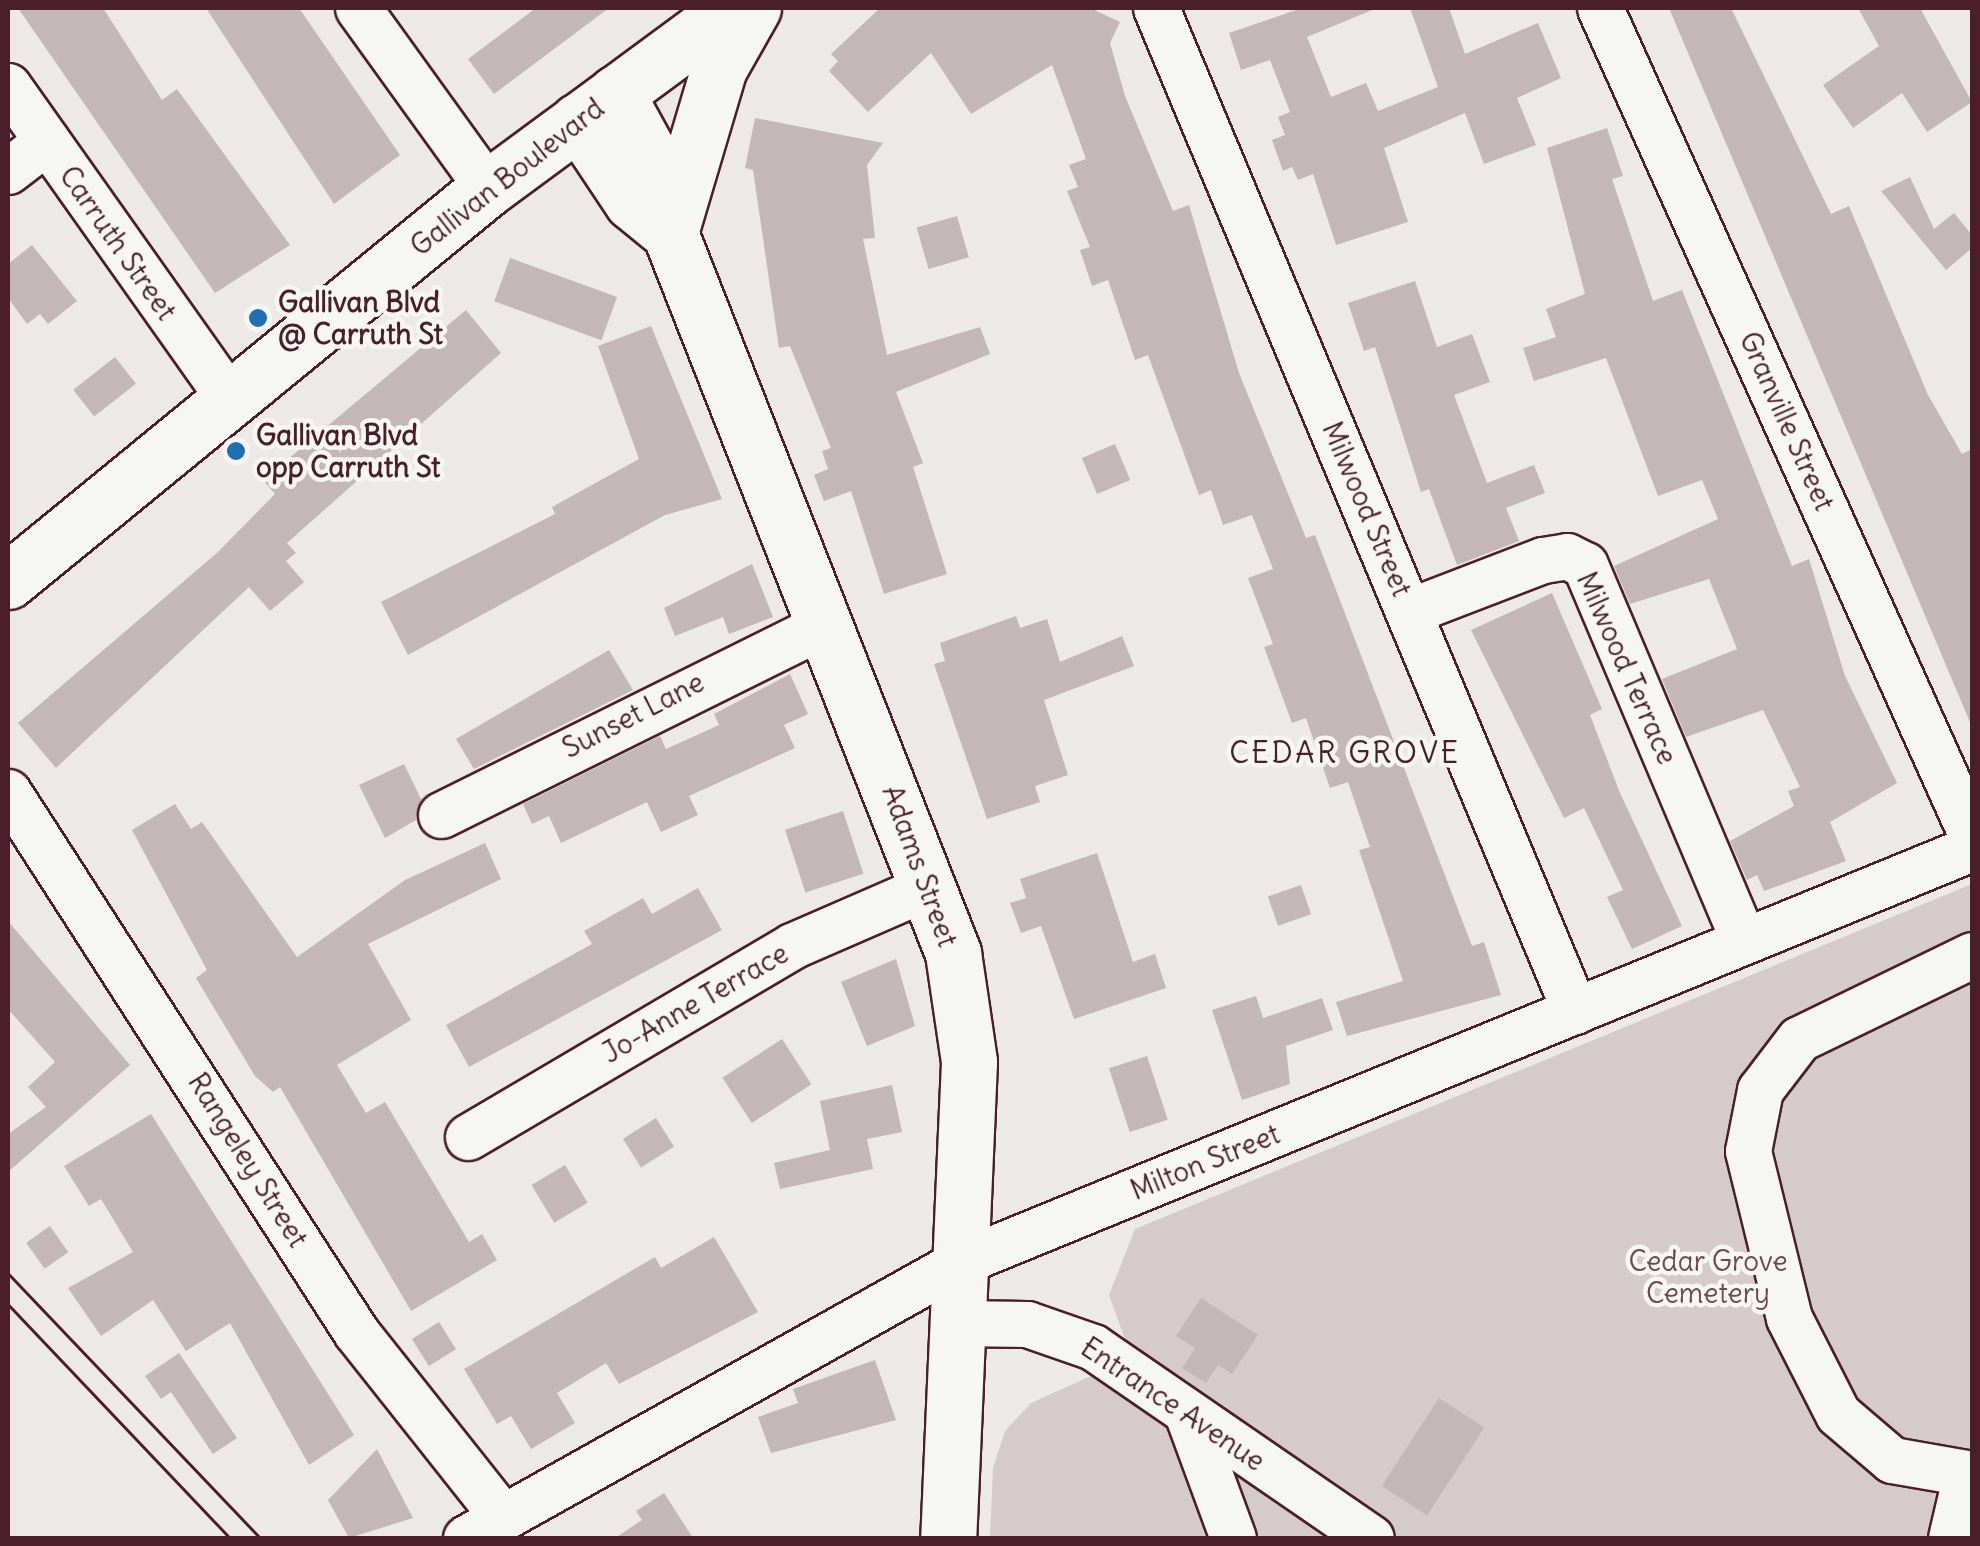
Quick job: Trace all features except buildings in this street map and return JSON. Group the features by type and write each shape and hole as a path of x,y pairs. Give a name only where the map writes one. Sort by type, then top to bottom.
{"main road":[{"name":"Gallivan Boulevard","path":"8,581 488,188 732,8"},
{"path":"670,233 719,68 754,8"},
{"name":"Adams Street","path":"597,107 664,182 670,233 930,886 966,1028 948,1538"}],"street":[{"path":"358,8 488,188"},
{"name":"Milwood Street","path":"1156,8 1574,1011"},
{"name":"Granville Street","path":"1600,8 1972,836"},
{"name":"Carruth Street","path":"8,86 230,399"},
{"path":"8,171 46,141"},
{"name":"Milwood Terrace","path":"1410,611 1543,560 1567,556 1585,565 1744,941"},
{"name":"Sunset Lane","path":"442,815 827,622"},
{"name":"Rangeley Street","path":"8,792 484,1527"},
{"name":"Milton Street","path":"484,1527 958,1263 1972,848"},
{"name":"Jo-Anne Terrace","path":"468,1137 792,946 930,886"},
{"path":"1951,1538 1969,1474 1892,1460 1823,1392 1757,1217 1748,1151 1760,1090 1799,1040 1972,955"},
{"name":"Entrance Avenue","path":"956,1323 1027,1324 1072,1337 1371,1538"},
{"path":"1187,1414 1233,1538"}],"green space":[{"name":"Cedar Grove Cemetery","path":"1972,884 1972,1538 990,1538 993,1468 1005,1431 1031,1403 1111,1367 1127,1345 1109,1295 1135,1229"}],"tram line":[{"path":"8,1273 260,1538"},
{"path":"8,1304 230,1538"}],"place":[{"name":"Gallivan Blvd @ Carruth St","path":"258,318"},
{"name":"Gallivan Blvd opp Carruth St","path":"236,451"}],"district":[{"name":"CEDAR GROVE","path":"1345,752"}]}
